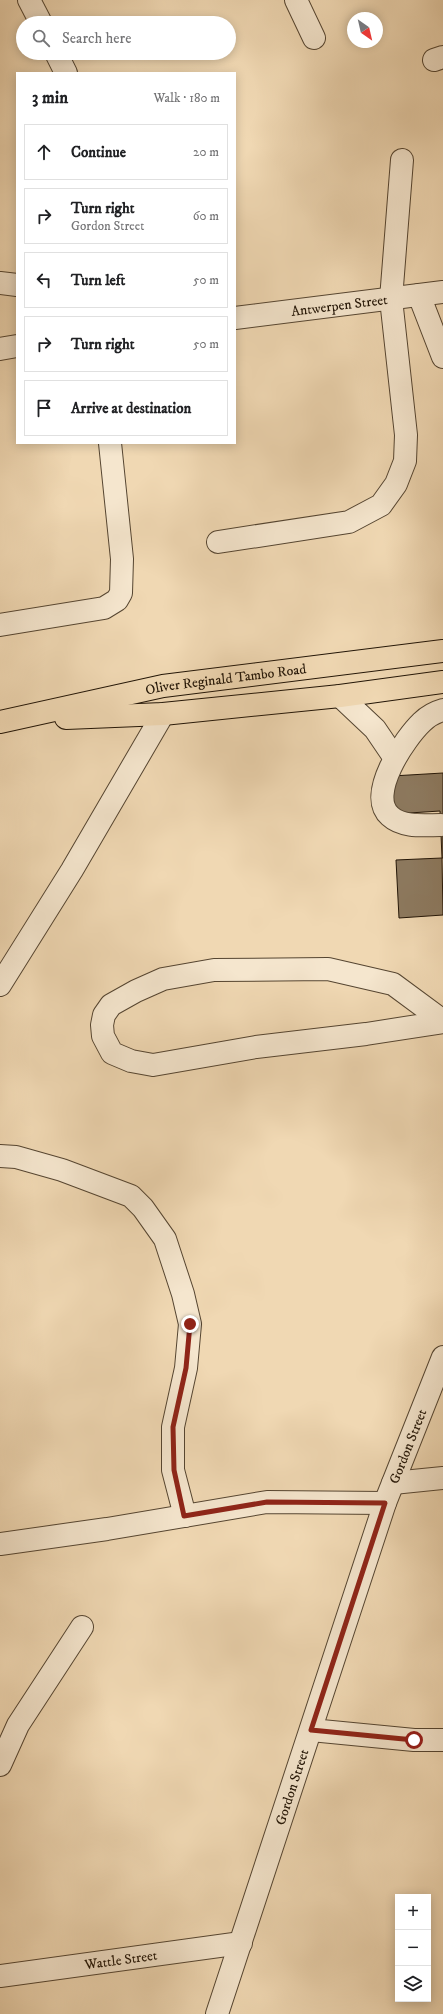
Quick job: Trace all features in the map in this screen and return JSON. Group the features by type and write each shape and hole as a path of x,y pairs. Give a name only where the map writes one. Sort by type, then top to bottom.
{"main road":[{"name":"Oliver Reginald Tambo Road","path":"5,721 163,686 443,651"},
{"name":"Oliver Reginald Tambo Road","path":"5,721 163,714 340,696 443,682"}],"street":[{"path":"29,0 37,16"},
{"path":"296,0 314,38"},
{"path":"60,60 66,72"},
{"path":"218,542 349,522 381,505 396,484 405,461 406,435 391,298 402,160"},
{"path":"0,283 16,285"},
{"name":"Antwerpen Street","path":"236,318 443,292"},
{"path":"419,295 443,357"},
{"path":"0,349 16,346"},
{"path":"0,625 104,608 117,600 121,593 122,559 110,444"},
{"path":"340,696 375,729 394,757"},
{"path":"441,825 408,824 390,816 385,808 383,790 394,757 422,722 443,710"},
{"path":"0,985 72,870 163,714"},
{"path":"328,969 393,984 443,1021 366,1034 256,1047 153,1065 131,1061 112,1053 103,1036 102,1025 104,1015 111,1005 136,990 163,979 214,970 328,969"},
{"path":"0,1156 16,1158 62,1170 131,1196 143,1208 165,1239 183,1294 190,1324 186,1368 173,1427 174,1470 184,1516"},
{"name":"Gordon Street","path":"217,2014 385,1503 443,1358"},
{"path":"393,1483 443,1478"},
{"path":"0,1544 107,1529 267,1502 385,1503"},
{"path":"0,1765 18,1726 82,1627"},
{"path":"311,1730 414,1740 443,1740"},
{"name":"Wattle Street","path":"0,1976 241,1943"}],"building":[{"path":"443,773 442,858 440,811 394,814 392,776"},
{"path":"442,858 443,915 399,918 396,860"}],"route":[{"path":"190,1324 186,1368 173,1427 174,1470 184,1516 267,1502 385,1503 311,1730 414,1740"}]}
